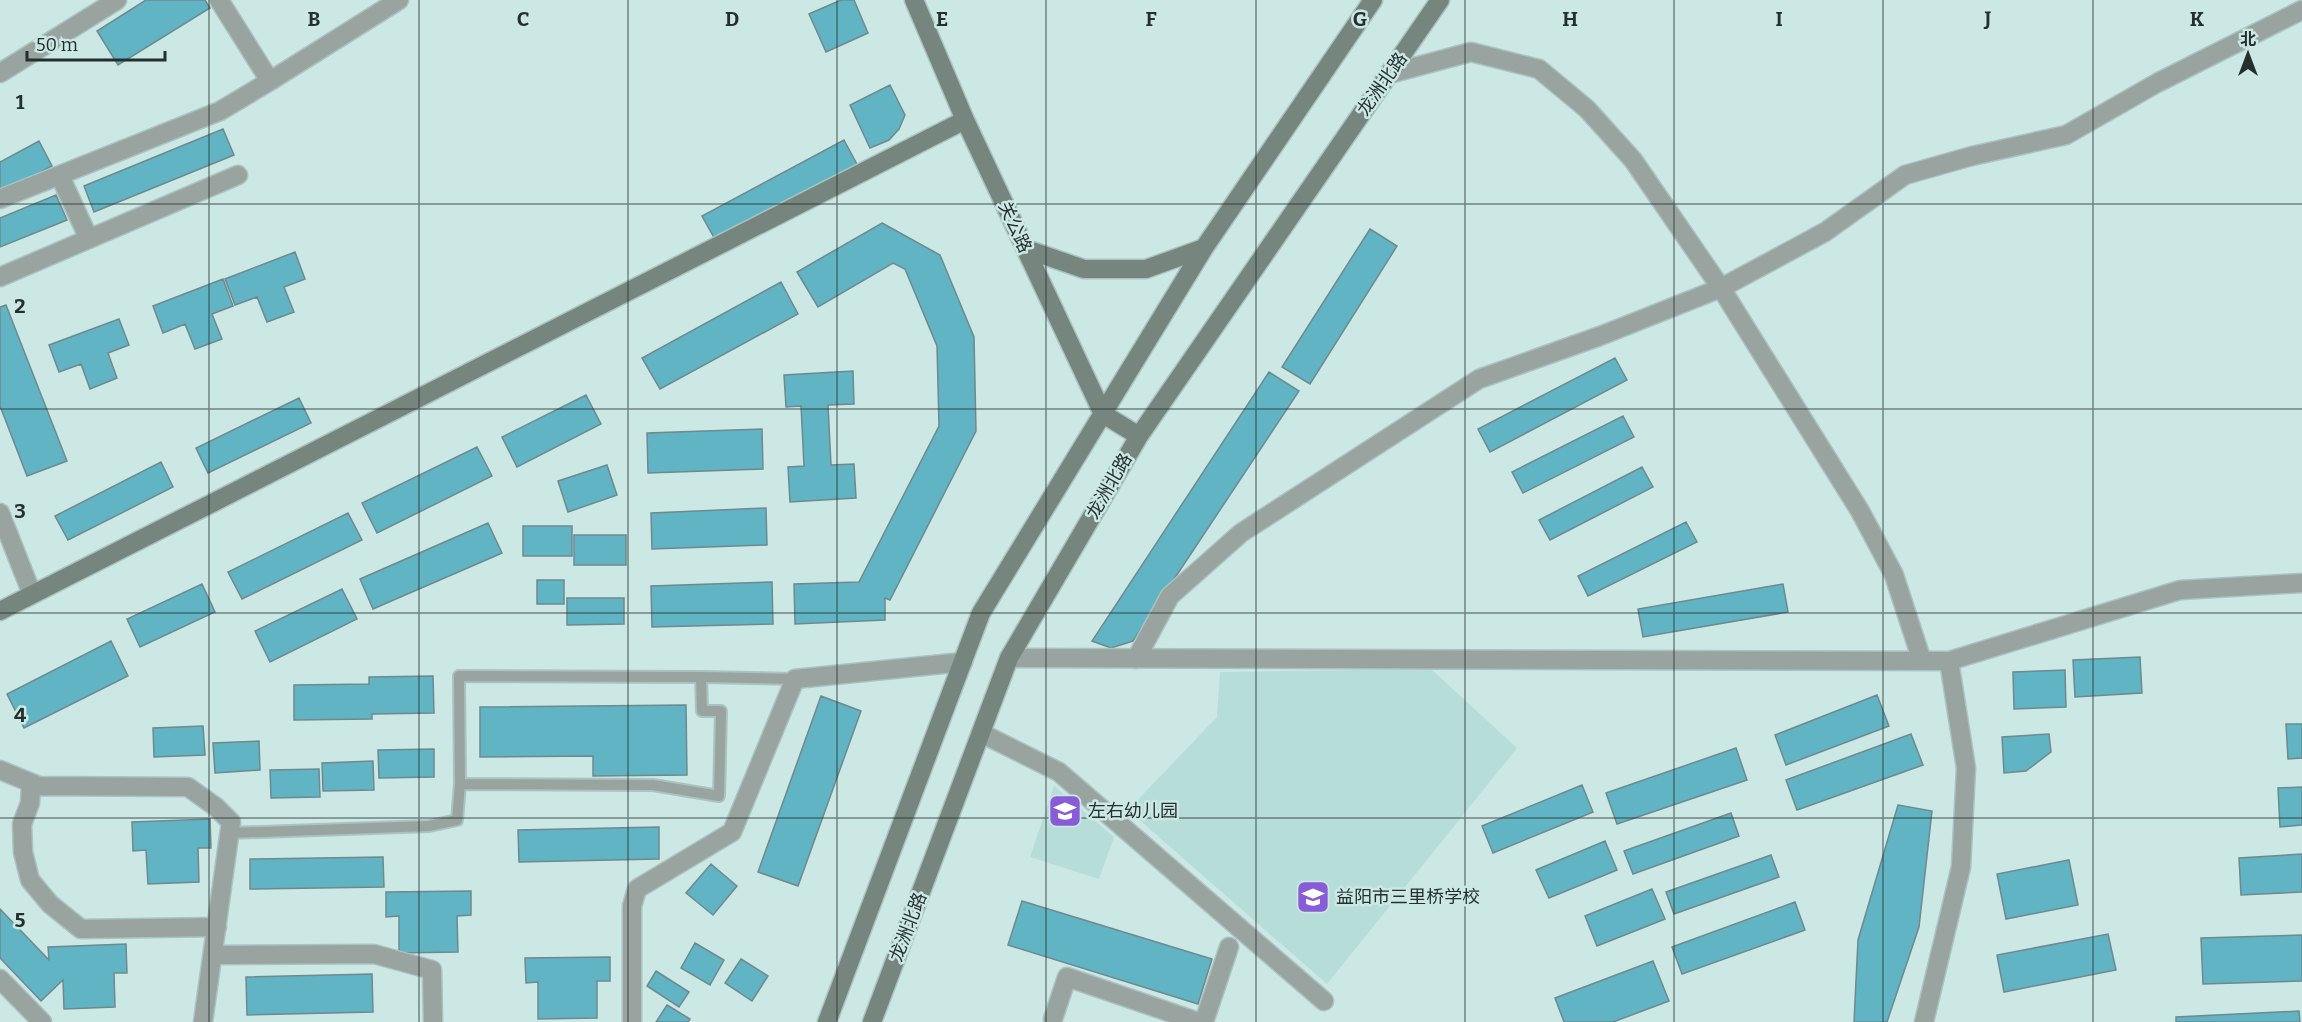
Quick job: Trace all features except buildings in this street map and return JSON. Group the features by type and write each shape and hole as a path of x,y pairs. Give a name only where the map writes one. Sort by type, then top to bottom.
{"main road":[{"name":"关公路","path":"914,0 965,120 1103,414"},
{"path":"827,1022 981,613 1204,248 1373,0"},
{"name":"龙洲北路","path":"872,1022 1009,658 1139,436 1440,0"},
{"path":"0,611 965,120"},
{"path":"1026,249 1084,269 1146,269 1204,248"},
{"path":"1103,414 1139,436"}],"street":[{"path":"0,73 117,0"},
{"path":"219,0 270,81"},
{"path":"0,199 220,111 399,0"},
{"path":"1137,658 1170,596 1241,533 1479,379 1600,336 1720,288 1825,232 1905,175 1972,156 2066,135 2157,82 2302,10"},
{"path":"1389,74 1471,52 1539,69 1587,109 1633,160 1720,288 1860,511 1894,575 1922,661"},
{"path":"0,277 238,175"},
{"path":"60,176 89,239"},
{"path":"0,513 32,594"},
{"path":"1009,658 1949,661 2180,590 2302,583"},
{"path":"1924,1022 1961,867 1966,768 1949,661"},
{"path":"632,1022 632,906 637,889 732,832 795,679 963,662"},
{"path":"981,733 1059,772 1324,1001"},
{"path":"0,770 39,786 188,787 216,807 231,822 203,1022"},
{"path":"31,783 30,803 22,824 23,852 30,880 50,904 81,929 217,927"},
{"path":"1204,1022 1228,947"},
{"path":"213,956 374,954 432,970 433,1022"},
{"path":"1053,1019 1066,977 1198,1022"},
{"path":"0,979 42,1022"}],"lane":[{"path":"230,833 429,826 457,820 460,784 459,676 795,679"},
{"path":"460,784 653,785 718,796 721,711 702,711 701,677"}],"shaded area":[{"name":"益阳市三里桥学校","path":"1431,669 1517,748 1327,984 1128,810 1217,717 1220,672"},
{"name":"左右幼儿园","path":"1054,786 1114,837 1099,879 1030,857"}],"place":[{"name":"左右幼儿园","path":"1065,811"},
{"name":"益阳市三里桥学校","path":"1313,897"}]}
